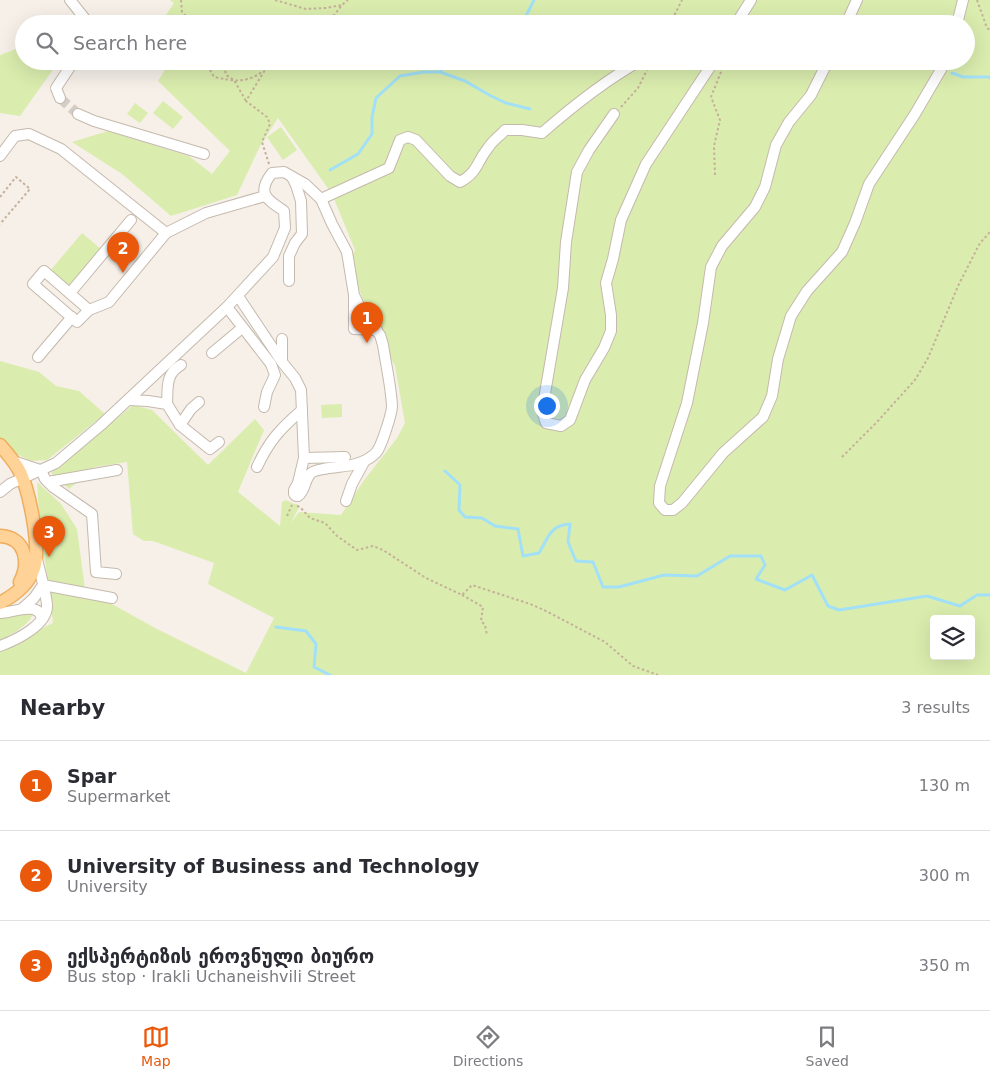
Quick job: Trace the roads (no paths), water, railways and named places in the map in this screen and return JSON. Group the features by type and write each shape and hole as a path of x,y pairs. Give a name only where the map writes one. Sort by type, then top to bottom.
{"main road":[{"path":"0,445 13,461 23,478 27,490 33,517 37,558 34,569 26,583 5,600"},
{"path":"0,536 8,536 18,542 24,552 25,562 21,580 5,600"}],"street":[{"path":"70,0 82,15"},
{"path":"741,15 750,0"},
{"path":"850,15 858,0"},
{"path":"959,15 963,0"},
{"path":"60,98 56,88 69,70"},
{"path":"321,199 389,168 400,140 408,136 416,140 450,176 460,182 469,177 488,148 505,130 542,133 600,86 634,70"},
{"path":"614,114 589,150 577,172 566,242 563,288 542,411 546,423 561,426 570,420 585,380 604,348 611,331 611,315 606,283 621,220 646,164 708,70"},
{"path":"824,70 811,95 789,122 776,145 764,187 755,207 722,246 711,267 704,323 687,403 660,486 659,504 665,510 674,510 682,503 723,453 763,417 772,396 778,359 791,316 807,291 842,252 869,184 915,114 941,70"},
{"path":"78,114 94,121 204,154"},
{"path":"0,156 15,136 29,134 46,141 61,149 166,233"},
{"path":"0,492 10,484 56,463 102,426 227,307 273,257 286,228 284,211 271,203 265,196 264,188 272,173 284,172 305,184 321,199 347,252 354,295 354,329 377,330"},
{"path":"289,281 289,256 302,234 301,201 292,177"},
{"path":"88,310 44,271 33,284 77,322 88,310 108,302 166,233 206,213 265,196"},
{"path":"70,293 131,220"},
{"path":"238,296 282,362 295,378 301,390 304,458 298,483 294,490 294,494 298,496 302,494 310,474 315,471 364,462 378,451 388,423 392,408 384,345 377,330 365,318 354,295"},
{"path":"227,307 270,364 274,375 264,407"},
{"path":"38,357 72,317"},
{"path":"212,353 242,328"},
{"path":"282,340 282,362"},
{"path":"181,365 169,377 168,406 180,425 210,449 219,442"},
{"path":"129,400 148,400 168,406 191,409"},
{"path":"180,425 191,409 199,402"},
{"path":"257,467 276,434 302,410"},
{"path":"304,458 345,457"},
{"path":"13,461 41,470 45,479 53,487 92,514 96,572 116,574"},
{"path":"346,501 352,484 364,462"},
{"path":"48,482 117,470"},
{"path":"0,646 30,631 42,619 47,610 37,558"},
{"path":"43,585 112,598"},
{"path":"22,609 34,598 43,585"},
{"path":"0,613 31,609 38,611 42,619"}],"waterway":[{"path":"526,15 534,0"},
{"path":"330,170 358,154 372,134 372,117 376,98 400,76 424,72 440,72 442,70"},
{"path":"440,72 465,81 506,103 530,109"},
{"path":"952,73 963,77 990,78"},
{"path":"445,471 460,485 459,510 465,517 482,518 495,526 518,529 523,556 539,553 550,533 558,527 570,524 568,542 576,561 593,562 603,587 619,587 664,575 697,576 730,556 761,556 765,565 756,579 785,590 812,575 828,606 839,610 927,596 960,606 977,595 990,595"},
{"path":"276,627 306,631 316,644 314,667 330,675"}],"tunnel":[{"path":"60,98 78,114"}],"place":[{"name":"University of Business and Technology","path":"123,273"},
{"name":"Spar","path":"367,343"},
{"name":"ექსპერტიზის ეროვნული ბიურო","path":"49,557"}]}
